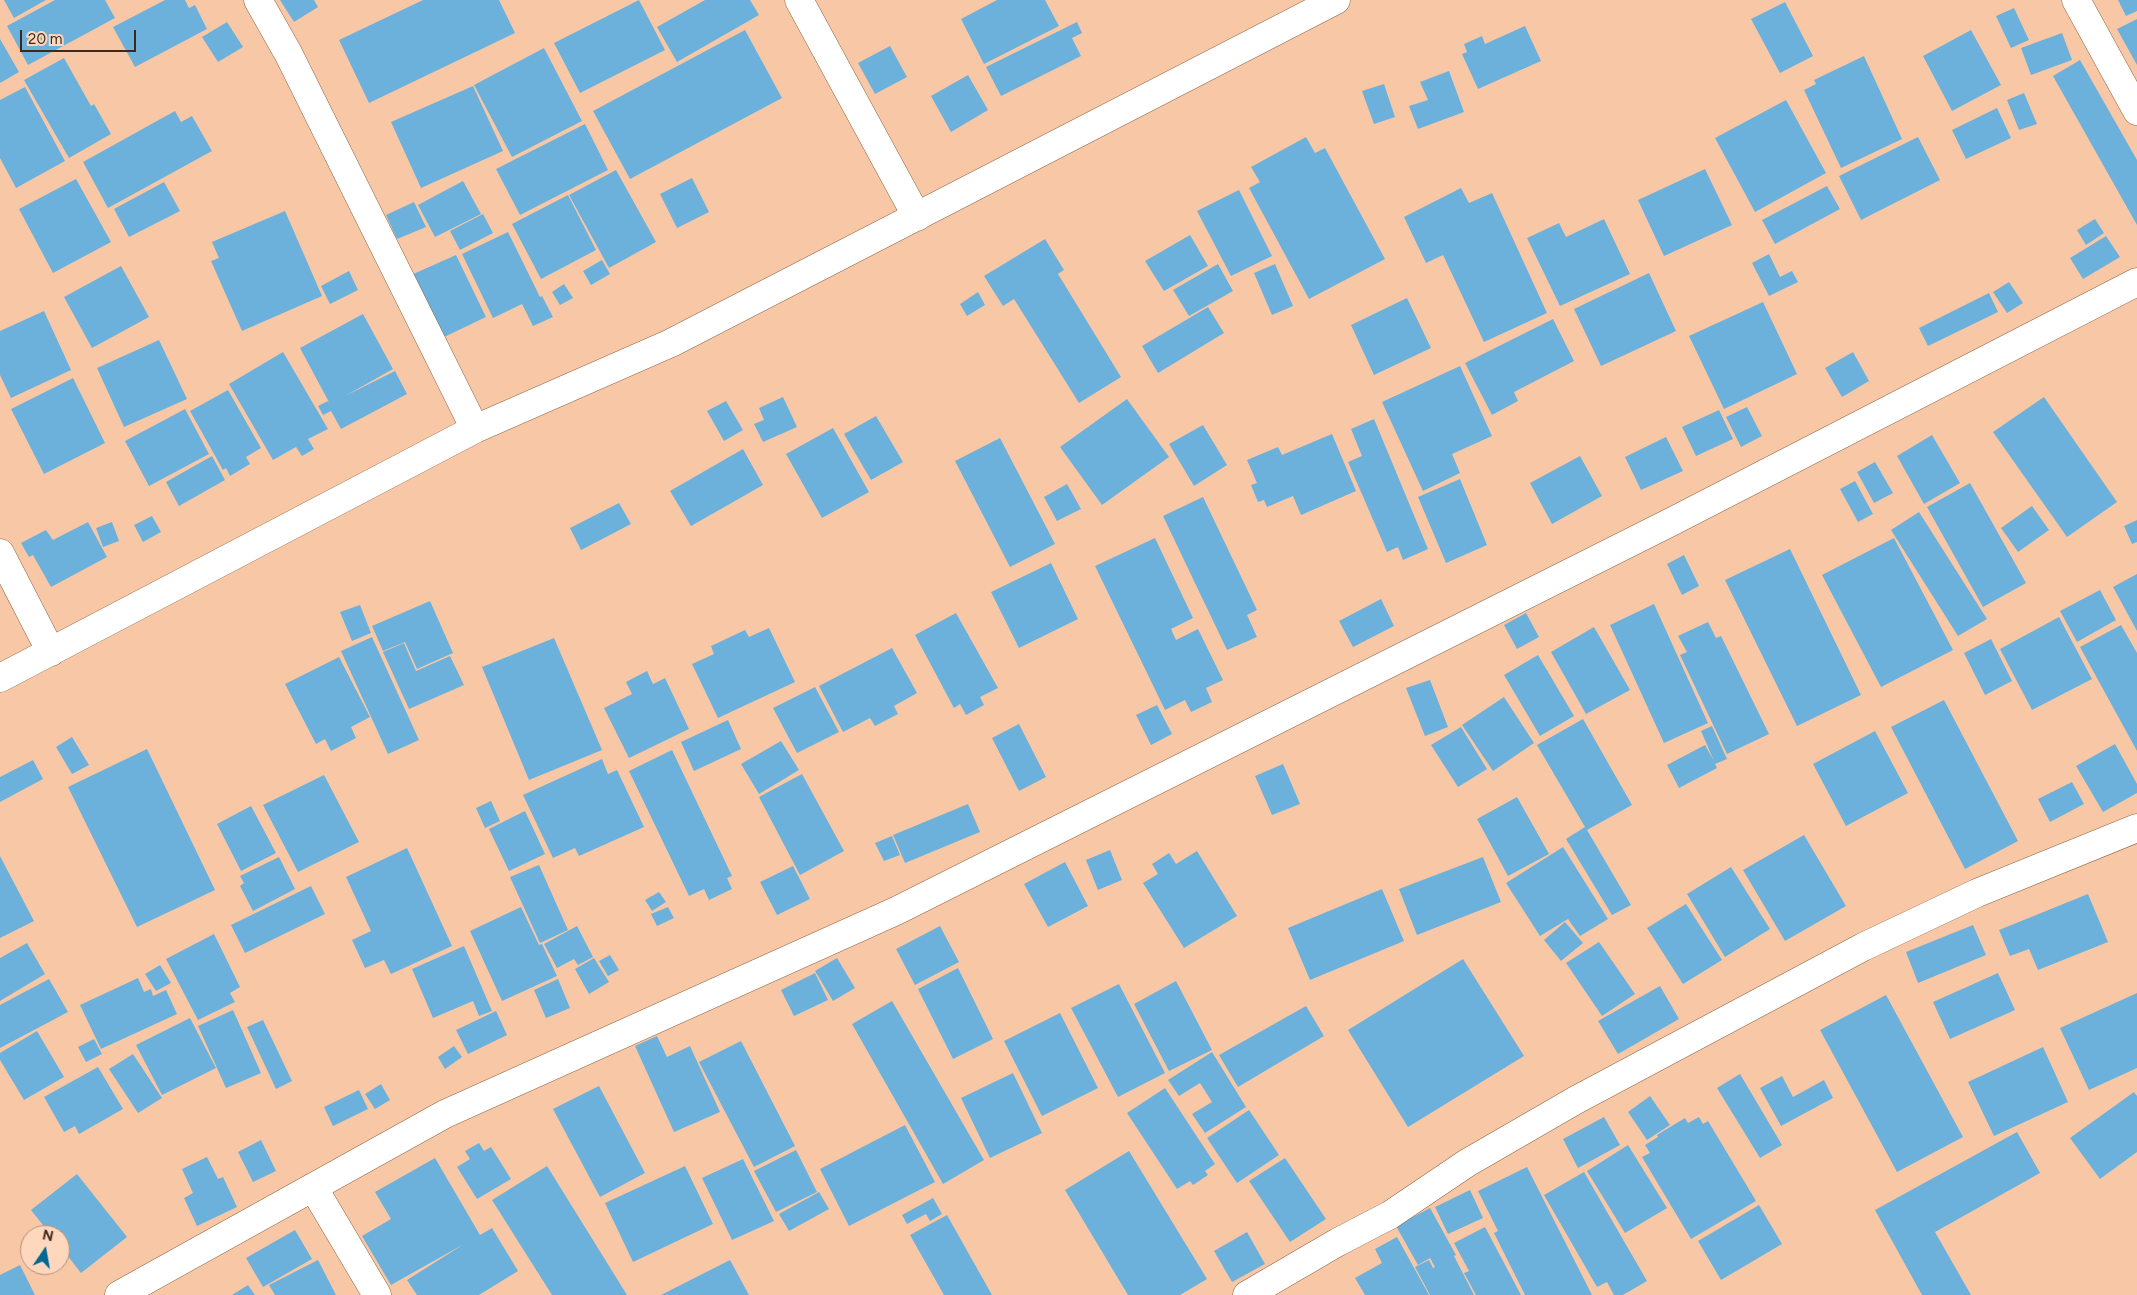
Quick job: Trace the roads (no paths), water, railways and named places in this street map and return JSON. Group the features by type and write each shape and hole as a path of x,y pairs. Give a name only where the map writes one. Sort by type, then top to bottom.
{"street":[{"path":"258,0 288,53 476,429"},
{"path":"799,0 917,217"},
{"path":"0,678 476,429 671,342 1336,0"},
{"path":"2076,0 2137,111"},
{"path":"119,1295 445,1114 896,911 1673,521 2137,282"},
{"path":"0,553 50,652"},
{"path":"1248,1295 1390,1214 1468,1163 1576,1100 1864,947 1976,893 2137,828"},
{"path":"313,1187 377,1295"}]}
